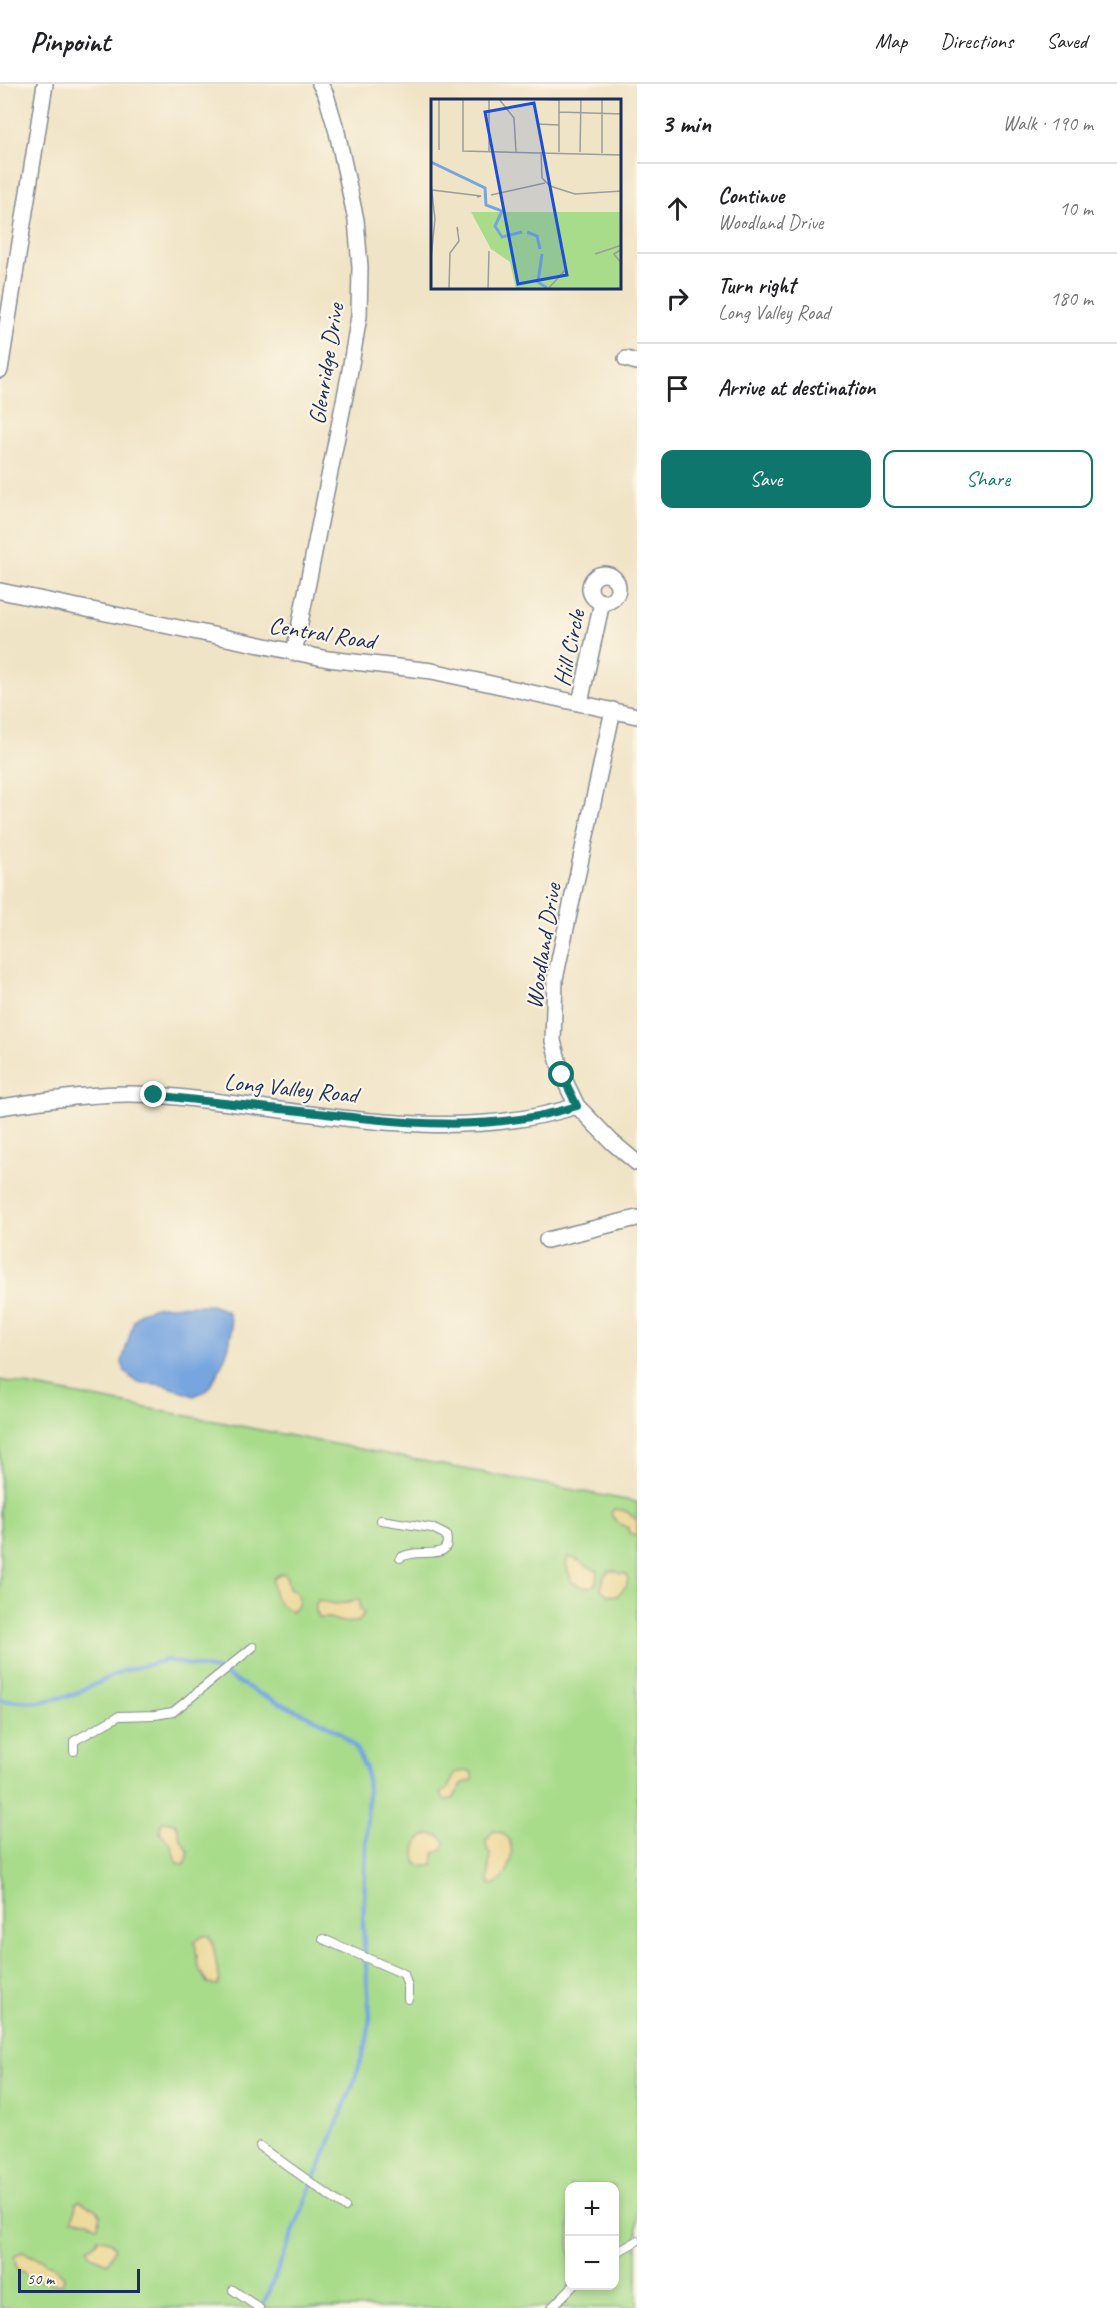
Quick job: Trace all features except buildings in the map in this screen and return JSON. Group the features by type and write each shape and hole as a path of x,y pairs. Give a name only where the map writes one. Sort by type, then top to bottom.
{"street":[{"path":"0,370 45,84"},
{"name":"Glenridge Drive","path":"294,653 359,316 360,267 356,220 337,132 326,95 320,84"},
{"name":"Central Road","path":"0,591 294,653 432,671 637,716"},
{"name":"Hill Circle","path":"580,703 603,602"},
{"name":"Woodland Drive","path":"613,710 555,979 553,1041 562,1075 577,1106 612,1142 637,1163"},
{"name":"Long Valley Road","path":"0,1107 93,1095 154,1095 425,1125 525,1118 547,1115 577,1106"},
{"path":"547,1240 637,1218"}],"lane":[{"path":"381,1520 432,1528 446,1535 447,1545 444,1551 437,1554 409,1553 400,1558"},
{"path":"74,1751 74,1741 119,1716 173,1712 253,1647"},
{"path":"323,1939 404,1974 408,1987 408,1998"},
{"path":"260,2146 345,2207"},
{"path":"619,2252 637,2241"},
{"path":"233,2290 259,2308"},
{"path":"551,2308 569,2290"}],"green space":[{"path":"0,1380 637,1502 637,2308 0,2308"}],"sand":[{"path":"614,1509 626,1511 637,1520 637,1541 636,1536 629,1533 628,1528 614,1518 611,1513"},
{"path":"568,1557 597,1570 596,1584 587,1587 572,1582 566,1565"},
{"path":"609,1571 624,1573 628,1577 627,1585 617,1596 608,1595 601,1589 604,1576"},
{"path":"281,1573 286,1575 289,1589 299,1597 298,1605 291,1611 278,1602 274,1594 273,1578"},
{"path":"358,1599 360,1609 364,1613 358,1622 319,1618 316,1611 316,1604 319,1600 338,1604"},
{"path":"471,1771 473,1780 463,1783 453,1799 444,1800 441,1794 448,1788 456,1772"},
{"path":"166,1821 176,1824 180,1838 188,1851 188,1857 183,1865 176,1862 170,1843 160,1833 161,1823"},
{"path":"493,1831 502,1833 509,1839 511,1860 502,1879 490,1885 488,1882 490,1853 487,1850 486,1841"},
{"path":"429,1834 438,1835 446,1842 442,1850 434,1853 433,1866 421,1866 415,1862 416,1845 420,1839"},
{"path":"203,1935 209,1936 213,1946 220,1979 217,1985 207,1983 198,1966 195,1942"},
{"path":"80,2201 101,2215 98,2225 89,2221 73,2220 76,2203"},
{"path":"98,2238 110,2241 115,2247 108,2263 91,2256 88,2248 96,2243"},
{"path":"22,2252 46,2264 51,2264 64,2277 63,2282 60,2284 28,2277 24,2272 17,2270 14,2257"}],"water":[{"path":"211,1305 227,1311 231,1331 227,1352 208,1390 194,1396 164,1385 136,1382 125,1372 122,1362 134,1320 141,1312 158,1306"}],"waterway":[{"path":"0,1700 39,1702 73,1695 122,1671 166,1660 216,1670 262,1695 324,1723 342,1734 355,1747 366,1769 368,1790 363,1929 370,2017 367,2041 354,2082 262,2308"}],"route":[{"path":"154,1095 392,1122 425,1125 456,1124 547,1115 577,1106 562,1075"}]}
